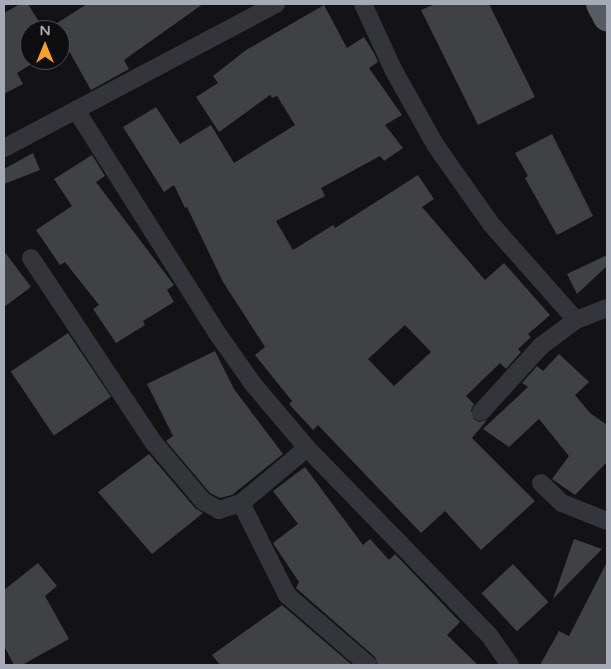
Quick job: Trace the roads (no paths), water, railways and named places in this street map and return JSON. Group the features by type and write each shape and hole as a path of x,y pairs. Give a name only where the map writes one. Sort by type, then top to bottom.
{"highway":[{"path":"600,4 607,17"}],"street":[{"path":"4,148 276,4"},
{"path":"362,4 394,71 436,146 491,224 576,320"},
{"path":"76,110 217,333 253,384 307,448 489,635 510,665"},
{"path":"31,258 154,444 203,501 219,510 241,503 307,448"},
{"path":"480,412 541,346 576,320 607,308"},
{"path":"541,483 562,503 607,521"},
{"path":"241,503 287,596 368,665"}]}
